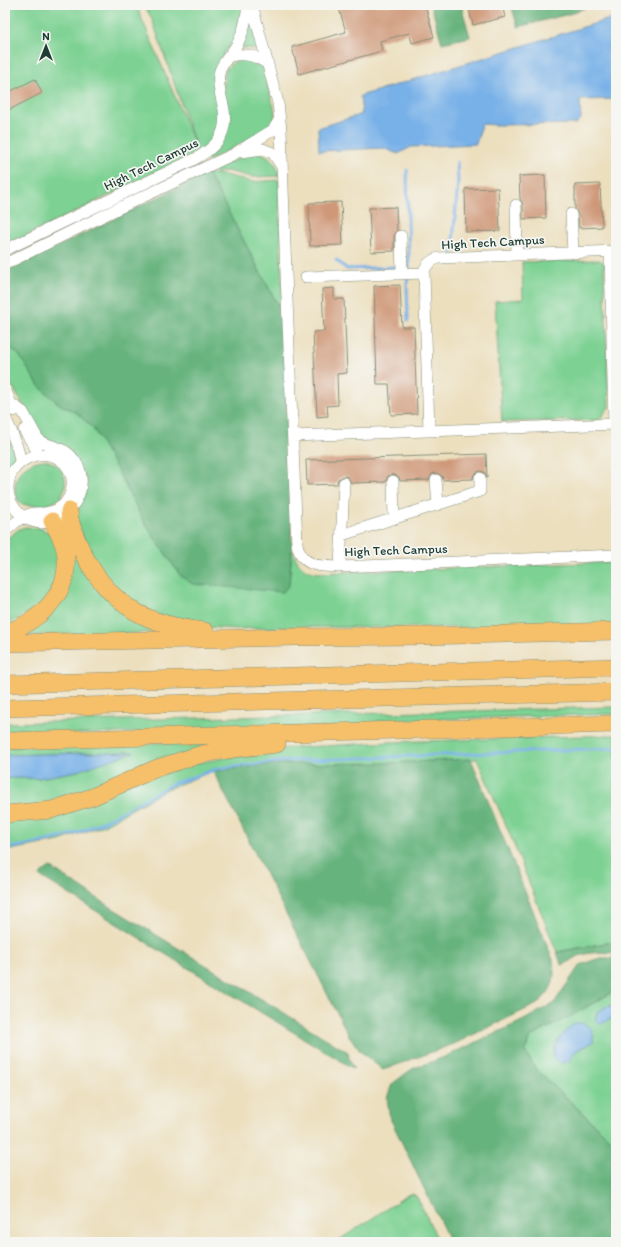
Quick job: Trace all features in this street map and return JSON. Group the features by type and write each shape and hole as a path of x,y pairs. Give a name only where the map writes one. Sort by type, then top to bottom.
{"highway":[{"path":"67,507 69,518 76,537 96,576 118,600 136,612 158,622 177,627 206,631 284,632 294,637"},
{"path":"5,633 41,614 51,603 62,584 66,566 65,549 52,521"},
{"path":"5,643 426,636 616,631"},
{"path":"5,684 616,667"},
{"path":"5,708 616,692"},
{"path":"5,741 616,724"},
{"path":"5,814 51,810 92,797 157,768 202,754 249,747 303,742 370,731"}],"street":[{"name":"High Tech Campus","path":"5,250 198,157 211,149 219,140 225,126 224,110 219,85 219,74 223,64 237,45 243,30 248,5"},
{"name":"High Tech Campus","path":"252,5 278,103 280,119 298,550 301,556 316,566 340,567 616,555"},
{"path":"229,56 238,54 248,55 257,57 268,64"},
{"name":"High Tech Campus","path":"5,264 234,154 273,130 280,119"},
{"path":"234,154 263,149 273,153 282,167"},
{"path":"516,204 516,255"},
{"path":"571,214 573,252"},
{"path":"401,236 402,273"},
{"name":"High Tech Campus","path":"293,436 615,424 613,251 438,258 424,268 424,273"},
{"path":"306,277 424,273 429,431"},
{"path":"5,389 16,415 33,446 40,455"},
{"path":"5,531 32,513 51,512 67,507 75,503 80,494 81,476 80,469 76,461 64,450 38,439 23,412 13,405"},
{"path":"5,417 20,456 20,462"},
{"path":"40,455 58,458 67,465 71,472 72,486 64,516 52,521 36,522 24,517 15,509 8,506 8,492 10,479 14,469 20,462 29,457 40,455"},
{"path":"342,535 480,491 480,478"},
{"path":"436,480 438,505"},
{"path":"393,481 394,519"},
{"path":"340,567 344,483"}],"green space":[{"path":"5,5 136,5 195,144 152,19 144,5 243,5 240,22 233,42 223,54 220,114 217,131 210,145 5,246 5,239 9,237 5,229"},
{"path":"431,5 461,5 470,37 442,43"},
{"path":"511,5 587,5 587,7 569,14 518,27"},
{"path":"251,21 260,51 250,48 240,48"},
{"path":"245,58 260,64 264,69 275,112 274,121 269,129 208,161 206,156 216,150 226,69 240,59"},
{"path":"259,152 273,161 277,167 279,176 252,177 227,171 216,173 214,170 250,153"},
{"path":"208,173 229,176 252,182 279,180 283,315"},
{"path":"208,173 283,315 292,548 289,585 283,592 192,584 180,575 144,522 119,473 93,428 77,413 59,404 39,386 19,355 5,343 5,272"},
{"path":"599,260 604,263 609,407 599,420 502,422 495,301 523,299 522,262"},
{"path":"5,343 19,355 39,386 59,404 77,413 93,428 119,473 144,522 180,575 289,585 292,548 298,562 304,569 319,573 616,562 616,626 548,628 288,627 237,629 206,627 148,615 94,567 75,514 85,494 86,477 39,432 5,374"},
{"path":"5,430 15,453 14,461 5,478"},
{"path":"45,460 55,464 61,470 65,478 65,486 62,494 56,500 47,504 24,505 18,499 15,490 17,477 21,471 31,463"},
{"path":"25,527 40,528 51,534 58,544 60,575 48,601 5,627 5,540 19,529"},
{"path":"67,537 89,572 176,632 5,636 45,616"},
{"path":"616,707 616,714 377,721 377,726 5,736 5,723"},
{"path":"616,735 616,942 557,952 506,825 477,759 213,771 167,789 104,825 59,841 5,851 5,819 160,770 272,749 391,742"},
{"path":"232,741 232,745 50,806 5,811 5,778 39,778 77,771 132,752 5,755 5,747"},
{"path":"471,759 553,960 554,974 552,985 547,994 537,1004 456,1043 383,1070 360,1051 348,1034 213,771 276,764 391,763"},
{"path":"50,867 109,906 348,1052 354,1069 40,876"},
{"path":"616,942 616,953 588,953 570,960 564,965 561,964 557,952 606,943"},
{"path":"600,958 616,958 616,990 530,1037 525,1051 535,1068 616,1145 616,1242 450,1242 390,1118 387,1098 392,1084 412,1069 442,1058 524,1020 554,1003 580,965"},
{"path":"616,990 616,1006 609,1006 603,1023 606,1020 616,1018 616,1145 535,1068 525,1052 530,1037","holes":["559,1038 587,1046 576,1051 553,1056 554,1048"]},
{"path":"409,1194 413,1194 417,1197 439,1242 336,1242"}],"water":[{"path":"616,17 616,99 580,100 581,119 576,124 482,124 476,144 411,147 398,154 383,148 319,151 318,128 362,114 360,96"},
{"path":"134,752 77,771 39,778 5,778 5,755"},
{"path":"609,1006 616,1006 616,1018 600,1024 596,1021 597,1013 601,1009"},
{"path":"575,1023 584,1024 590,1027 593,1033 593,1042 575,1052 570,1060 560,1063 553,1056 554,1051 563,1033"}],"building":[{"path":"338,5 425,5 434,37 412,43 409,33 380,41 382,51 299,74 292,47 346,32"},
{"path":"468,5 502,5 505,17 473,25"},
{"path":"35,79 42,93 9,110 5,103 5,94"},
{"path":"545,175 546,218 523,219 523,204 520,199 519,176"},
{"path":"600,184 602,227 579,228 578,214 575,209 575,185"},
{"path":"498,188 500,231 466,232 465,189"},
{"path":"341,202 343,245 310,246 309,203"},
{"path":"396,207 397,231 394,236 394,251 371,252 369,208"},
{"path":"400,285 402,327 414,327 417,414 391,415 389,384 377,384 374,286"},
{"path":"334,288 334,299 344,299 347,373 337,374 338,405 327,406 328,416 317,417 313,332 324,331 322,289"},
{"path":"486,454 487,478 484,472 480,471 474,474 473,479 443,480 442,476 436,473 432,474 429,480 400,481 399,477 392,474 387,477 386,482 351,483 348,477 344,476 338,479 337,484 307,485 306,460"}],"waterway":[{"path":"452,253 458,182 457,162"},
{"path":"407,170 409,267 407,284 408,321"},
{"path":"336,260 347,269 399,267"},
{"path":"5,849 47,841 77,833 105,821 172,784 220,768 286,761 616,748"}]}
